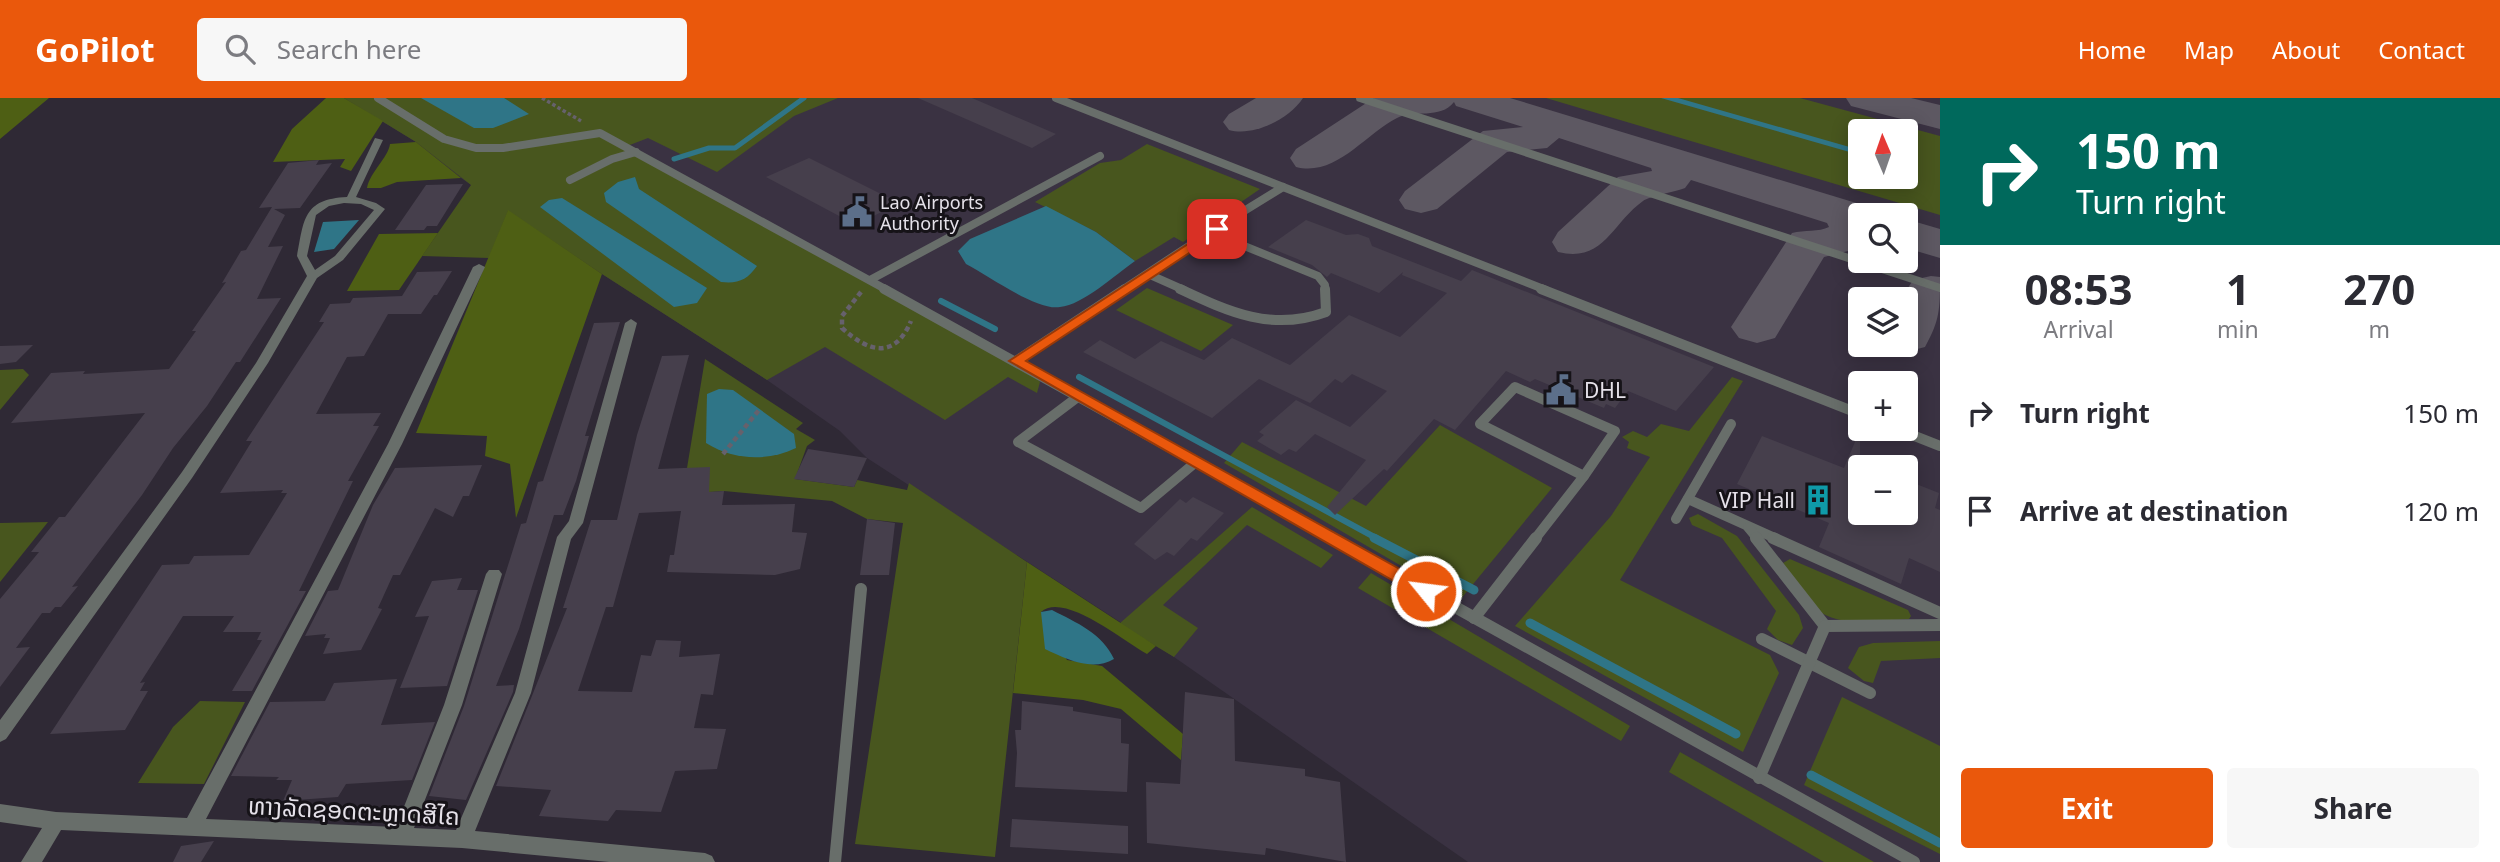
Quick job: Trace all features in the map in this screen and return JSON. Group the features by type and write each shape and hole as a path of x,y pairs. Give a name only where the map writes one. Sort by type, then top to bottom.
{"street":[{"path":"351,198 378,139"},
{"path":"0,734 187,475 262,363 313,276 340,258 380,209 351,198 323,204 311,214 302,256 313,276"},
{"path":"192,827 396,444 479,267"},
{"path":"462,839 523,693 564,537 576,523 631,323"},
{"path":"402,836 453,705 494,574"},
{"name":"ທາງລັດຊອດຕະຫຼາດສີໄຄ","path":"0,813 56,821 462,839 604,858 705,862"},
{"path":"30,862 56,821"}],"lane":[{"path":"379,98 444,139 476,148 503,148 600,132 1914,862"},
{"path":"1056,98 1848,409"},
{"path":"1360,98 1940,288"},
{"path":"570,180 612,159 636,152"},
{"path":"870,281 1100,156"},
{"path":"1016,361 1210,232 1283,187"},
{"path":"1148,274 1253,319 1294,322 1326,312 1325,285 1318,276 1210,232"},
{"path":"1474,618 1584,475 1615,431 1515,387 1480,424 1584,475"},
{"path":"1079,396 1018,442 1141,508 1196,462"},
{"path":"1676,519 1731,424"},
{"path":"1918,437 1940,446"},
{"path":"1688,499 1940,613"},
{"path":"1746,525 1825,626"},
{"path":"835,862 861,589"},
{"path":"1825,626 1940,625"},
{"path":"1759,778 1825,626"},
{"path":"1762,639 1870,693"}],"path":[{"path":"542,98 600,132"},
{"path":"870,281 842,316 842,328 852,338 869,346 892,346 903,339 918,307"},
{"path":"723,454 759,410"}],"shaded area":[{"path":"344,98 1940,98 1940,862 1468,862 1174,657 867,458 840,431 767,380 602,274 461,178 416,142"}],"green space":[{"path":"0,98 49,98 0,139"},
{"path":"326,98 344,98 383,121 351,171 340,167 345,159 273,162 292,129"},
{"path":"344,98 838,98 794,116 717,172 648,138 622,148 1034,374 1040,382 1037,393 1008,377 945,420 825,347 767,380 508,211 489,258 422,256 471,185 416,142"},
{"path":"1546,98 1800,98 1877,119 1848,119 1848,188"},
{"path":"1918,130 1940,136 1940,215 1918,208 1918,203 1900,203 1852,189 1918,189"},
{"path":"416,142 461,178 397,182 381,188 367,188 390,144"},
{"path":"1147,144 1260,189 1183,242 1174,237 1135,261 1096,232 1035,202 1100,163 1121,160"},
{"path":"508,210 602,274 516,518 510,464 485,456 487,436 416,433"},
{"path":"438,233 399,290 347,291 379,234"},
{"path":"1147,288 1233,325 1201,351 1116,310"},
{"path":"705,359 803,423 796,429 815,440 807,446 795,479 854,487 857,480 907,490 909,483 1027,562 995,857 855,844 903,523 867,519 832,501 709,492 687,468"},
{"path":"23,369 29,375 0,410 0,370"},
{"path":"1732,377 1743,381 1620,580 1770,655 1779,673 1743,752 1515,626 1611,516 1650,457 1627,448 1629,442 1622,437 1633,431 1647,437 1661,424 1689,431"},
{"path":"1440,425 1552,488 1460,600 1224,463 1242,442 1366,506"},
{"path":"1252,507 1333,555 1321,568 1247,525 1163,605 1198,628 1174,657 1119,624"},
{"path":"1698,514 1737,536 1799,615 1803,628 1792,645 1778,640 1767,629 1776,611 1722,538 1692,525 1689,518"},
{"path":"48,522 0,582 0,523"},
{"path":"1790,559 1908,610 1911,616 1909,619 1861,622 1826,615 1807,599 1783,563"},
{"path":"1027,562 1156,646 1147,654 1094,620 1064,608 1051,607 1041,612 1067,660 1102,666 1183,734 1181,760 1121,709 1083,700 1013,693"},
{"path":"1371,573 1630,726 1621,741 1358,588"},
{"path":"1940,641 1940,658 1881,661 1873,683 1864,681 1848,668 1859,647 1873,643"},
{"path":"1842,697 1940,746 1940,854 1804,785"},
{"path":"200,701 245,702 204,784 138,783 173,727"},
{"path":"1680,752 1874,862 1824,862 1669,772"}],"water":[{"path":"421,98 504,98 529,114 493,128 474,128"},
{"path":"1661,98 1678,98 1848,147 1848,152"},
{"path":"635,177 639,189 757,266 750,275 742,280 721,282 606,202 604,193 618,182"},
{"path":"562,198 707,288 697,303 674,307 540,207 549,200"},
{"path":"1046,206 1096,232 1135,261 1079,301 1050,307 1013,292 966,264 958,251 970,239"},
{"path":"359,220 334,249 314,252 323,222"},
{"path":"719,389 733,390 794,434 796,448 774,456 750,457 727,453 706,443 707,394"},
{"path":"1052,610 1096,635 1114,659 1106,663 1079,663 1045,649 1041,612"}],"building":[{"path":"918,98 972,98 1056,134 1032,148"},
{"path":"809,158 899,203 856,225 766,177"},
{"path":"319,160 316,165 332,163 300,208 274,209 285,215 268,247 283,246 257,299 281,298 240,362 236,362 207,406 173,448 142,495 72,587 78,586 61,607 55,607 50,613 42,613 16,648 30,647 0,687 0,599 39,552 31,552 59,517 65,517 145,413 11,423 51,373 169,369 226,282 222,283 241,251 246,250 272,207 259,208 288,163"},
{"path":"463,184 437,226 427,226 424,230 395,230 426,185"},
{"path":"1306,220 1346,235 1358,234 1369,238 1372,246 1461,281 1472,270 1714,367 1676,411 1628,391 1615,408 1606,404 1604,408 1535,379 1530,382 1506,371 1455,430 1434,419 1387,471 1384,469 1335,515 1327,507 1366,460 1315,434 1296,452 1289,449 1281,455 1257,441 1264,435 1259,432 1296,400 1350,427 1387,391 1352,374 1342,383 1335,379 1310,403 1259,379 1212,418 1083,352 1100,340 1135,359 1161,341 1204,360 1232,338 1290,365 1349,315 1400,337 1447,293 1402,275 1403,272 1379,293 1331,273 1327,277 1312,265 1268,247"},
{"path":"452,271 421,314 388,314 364,356 347,357 316,414 381,413 373,426 379,426 348,481 353,481 299,591 306,591 252,691 232,691 262,640 257,640 261,632 223,632 234,616 183,616 140,683 145,682 140,691 148,691 125,730 50,734 162,565 189,564 194,556 249,555 287,493 281,493 283,490 220,493 252,441 246,441 324,322 319,322 330,304 350,303 353,298 402,296 417,272"},
{"path":"620,322 585,436 589,436 576,481 563,515 554,515 519,629 496,686 514,685 513,692 466,800 429,796 464,706 521,524 526,523 538,482 543,481 594,323"},
{"path":"33,345 16,362 0,364 0,346"},
{"path":"689,355 658,469 710,467 709,492 724,491 722,505 795,504 792,532 807,533 800,569 775,575 667,572 670,555 674,555 681,511 639,513 613,607 606,607 578,691 632,692 641,655 651,656 656,640 681,641 679,657 720,654 713,695 701,694 694,728 726,729 717,769 675,771 661,812 616,810 608,821 539,816 551,790 496,786 567,608 563,608 591,520 617,520 637,435 662,356"},
{"name":"VIP Hall","path":"1762,436 1844,468 1848,458 1848,525 1918,525 1918,485 1939,493 1935,508 1940,510 1940,572 1909,558 1901,584 1819,547 1829,523 1737,484"},
{"name":"VIP Hall","path":"1855,441 1860,441 1860,455 1849,455"},
{"path":"808,449 867,458 854,487 794,479"},
{"path":"482,465 469,496 463,496 453,517 435,508 400,575 393,575 378,608 382,609 361,650 323,654 330,638 324,638 326,634 305,636 328,591 338,590 373,505 395,468"},
{"path":"1193,497 1224,513 1197,541 1191,538 1174,556 1167,552 1155,560 1134,544 1180,499 1186,503"},
{"path":"867,519 895,523 889,575 860,575"},
{"path":"462,578 457,590 478,590 447,686 400,688 429,616 415,617 432,581"},
{"path":"397,679 381,725 435,722 412,780 346,784 338,797 283,801 292,780 276,780 279,777 231,776 270,702 325,701 334,683"},
{"path":"1185,692 1234,699 1235,761 1305,769 1305,776 1340,782 1346,862 1266,848 1265,855 1147,843 1146,782 1180,784"},
{"path":"1022,701 1073,707 1073,711 1121,719 1121,743 1129,744 1127,792 1015,787 1015,730 1021,730"},
{"path":"1012,819 1128,826 1128,854 1010,847"},
{"path":"214,841 201,862 173,862 181,846"}],"waterway":[{"path":"674,159 709,148 735,148 804,98"},
{"path":"941,301 995,329"},
{"path":"1079,377 1378,539"},
{"path":"1374,538 1474,590"},
{"path":"1530,623 1736,734"},
{"path":"1811,775 1940,843"}],"taxiway":[{"path":"1243,122 1284,98"},
{"path":"1311,158 1390,105 1422,104 1437,98"},
{"path":"1470,98 1670,160"},
{"path":"1865,98 1940,117"},
{"path":"1421,200 1497,140 1533,139 1540,136 1545,128 1543,121"},
{"path":"1575,242 1633,186 1653,185 1670,179 1673,171 1670,160"},
{"path":"1670,160 1848,215"},
{"path":"1757,327 1809,243 1833,242 1849,234 1852,228 1847,215"},
{"path":"1918,237 1940,244"},
{"path":"1918,314 1931,291 1940,292"}],"place":[{"name":"Lao Airports Authority","path":"857,212"},
{"name":"DHL","path":"1561,390"},
{"name":"VIP Hall","path":"1818,500"}],"route":[{"path":"1217,229 1016,361 1426,591"}]}
